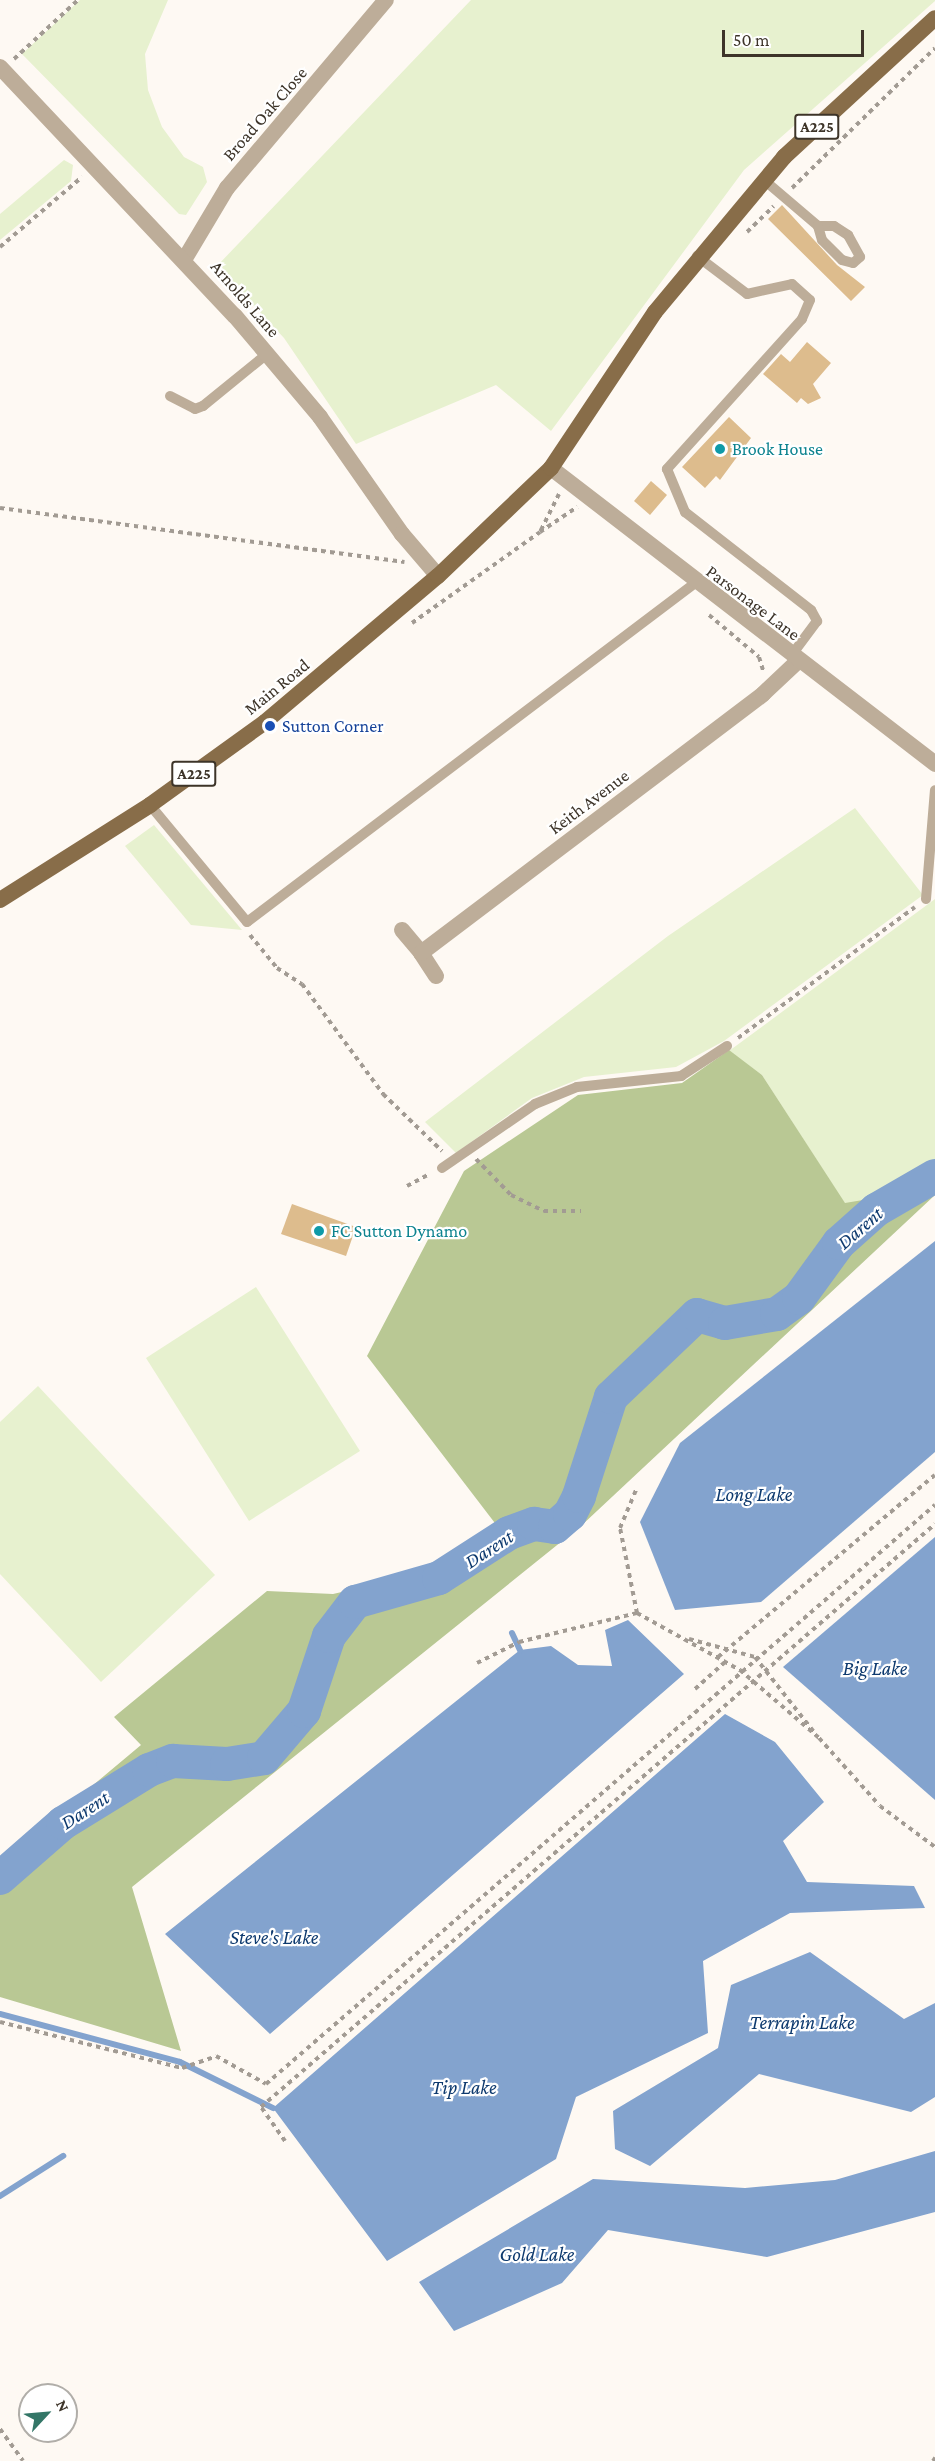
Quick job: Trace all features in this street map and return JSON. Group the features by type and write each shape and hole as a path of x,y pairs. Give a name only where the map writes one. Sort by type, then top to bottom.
{"main road":[{"name":"A225","path":"551,468 697,256 764,180 935,18"},
{"name":"Main Road","path":"0,900 150,805 280,710 438,576 551,468"}],"street":[{"name":"Broad Oak Close","path":"184,260 227,188 386,0"},
{"name":"Arnolds Lane","path":"1,68 97,164 267,354 438,576"},
{"name":"Parsonage Lane","path":"551,468 689,588 794,658 935,764"},
{"name":"Keith Avenue","path":"421,953 763,694 794,658"},
{"path":"402,930 436,976"}],"lane":[{"path":"764,180 818,226"},
{"path":"697,256 747,294 792,284 800,285 810,300 802,319 667,469 685,513 811,610 817,621 794,658"},
{"path":"170,396 195,409 203,406 267,354"},
{"path":"150,805 241,921 247,922 689,588"},
{"path":"926,898 935,790"},
{"path":"442,1168 469,1153 535,1104 577,1087 681,1076 727,1046"}],"path":[{"path":"1,68 78,0"},
{"path":"738,241 935,48"},
{"path":"0,247 97,164"},
{"path":"540,532 560,493 551,468"},
{"path":"409,625 579,506 587,513"},
{"path":"0,508 402,561"},
{"path":"689,588 759,657 763,694"},
{"path":"727,1046 926,898"},
{"path":"241,921 277,968 302,984 383,1094 454,1161"},
{"path":"469,1153 511,1195 544,1211 581,1211"},
{"path":"407,1186 442,1168"},
{"path":"718,1658 935,1475"},
{"path":"636,1490 620,1528 637,1613"},
{"path":"0,2022 182,2068 216,2056 266,2084 935,1505"},
{"path":"285,2141 261,2108 751,1680 935,1524"},
{"path":"477,1663 519,1642 637,1613 742,1672 819,1738"},
{"path":"683,1637 757,1659 819,1738 880,1806 935,1847"},
{"path":"695,1689 725,1662"},
{"path":"0,2429 23,2461"}],"green space":[{"path":"80,0 168,0 145,54 148,90 162,127 184,157 203,167 207,182 186,215 179,214 22,54"},
{"path":"471,0 935,1 744,170 551,431 496,385 356,444 284,338 217,266"},
{"path":"64,160 73,165 71,181 0,240 0,214"},
{"path":"855,808 923,895 724,1041 676,1067 584,1077 532,1098 456,1153 425,1122 668,936"},
{"path":"154,825 242,930 191,925 125,846"},
{"path":"935,899 935,1166 899,1194 845,1204 762,1075 729,1051"},
{"path":"729,1050 762,1075 845,1203 935,1188 935,1195 582,1525 132,1887 181,2051 0,1997 0,1863 141,1745 114,1717 267,1591 333,1594 442,1569 501,1531 367,1356 464,1171 578,1095 682,1083"},
{"path":"256,1287 360,1451 249,1521 146,1358"},
{"path":"38,1386 215,1575 101,1682 0,1574 0,1422"}],"water":[{"name":"Long Lake","path":"935,1241 935,1452 761,1602 675,1610 640,1522 680,1443"},
{"name":"Big Lake","path":"935,1537 935,1800 783,1667"},
{"name":"Steve's Lake","path":"628,1620 684,1674 270,2034 165,1934 520,1650 551,1646 578,1665 612,1666 605,1630"},
{"name":"Tip Lake","path":"725,1714 775,1742 824,1802 783,1841 807,1882 914,1886 925,1908 790,1913 703,1961 708,2033 576,2097 556,2159 387,2261 273,2108"},
{"name":"Terrapin Lake","path":"810,1952 904,2019 935,2003 935,2097 911,2112 759,2074 650,2166 615,2149 613,2111 718,2048 731,1985"},
{"name":"Gold Lake","path":"935,2151 935,2212 767,2257 608,2230 562,2283 454,2331 419,2282 593,2179 745,2188 835,2180"}],"building":[{"path":"782,205 837,265 865,287 851,301 768,219"},
{"path":"807,342 831,363 813,384 821,398 808,404 801,398 797,403 763,374 781,354 790,362"},
{"name":"Brook House","path":"729,417 751,438 720,480 716,476 705,488 682,467"},
{"path":"651,481 667,495 650,515 634,501"},
{"name":"FC Sutton Dynamo","path":"292,1204 356,1227 346,1256 281,1234"}],"waterway":[{"name":"Darent","path":"0,1878 63,1823 149,1770 173,1761 227,1764 264,1758 304,1711 329,1636 355,1602 439,1578 509,1533 534,1524 555,1527 570,1514 579,1496 611,1397 697,1315 725,1323 777,1314 799,1298 839,1243 876,1210 935,1176"},
{"path":"512,1633 520,1650"},
{"path":"0,2014 180,2062 273,2108"},
{"path":"0,2196 63,2156"}],"place":[{"name":"Brook House","path":"720,449"},
{"name":"Sutton Corner","path":"270,726"},
{"name":"FC Sutton Dynamo","path":"319,1231"}]}
